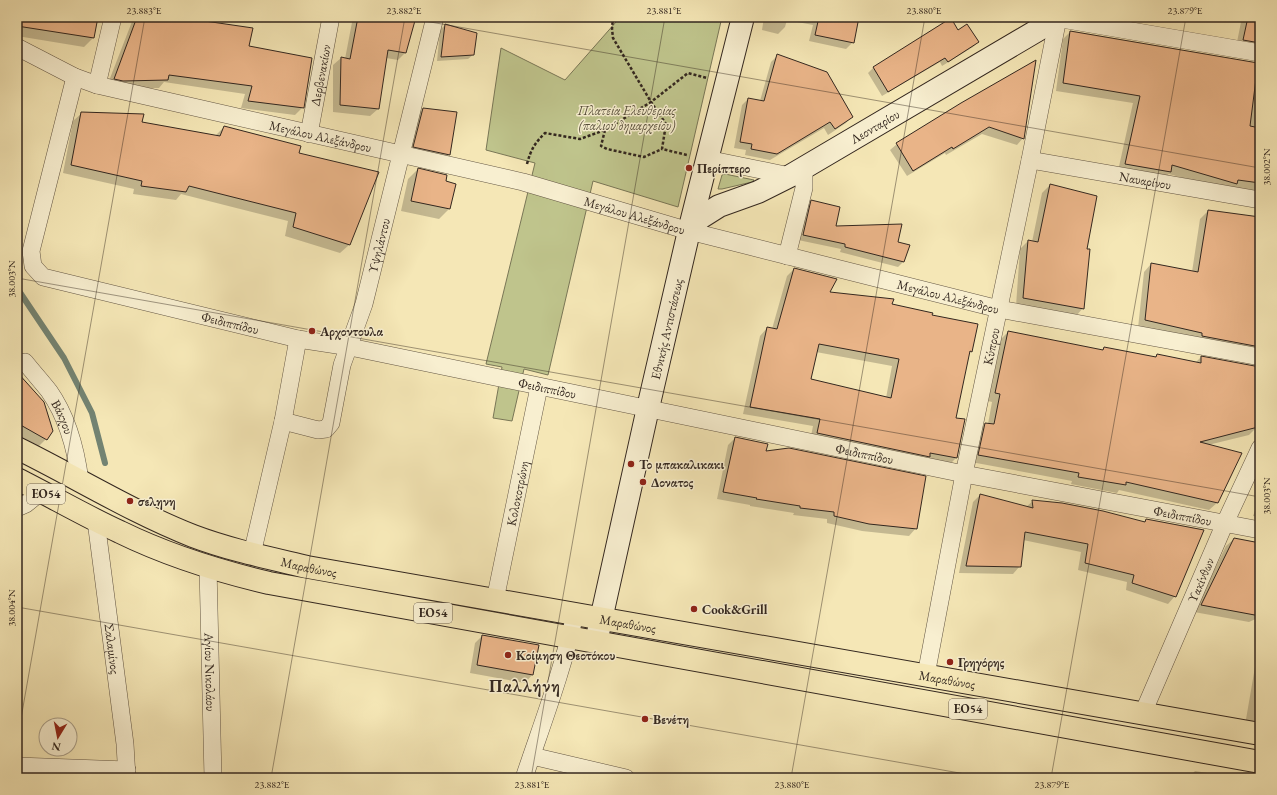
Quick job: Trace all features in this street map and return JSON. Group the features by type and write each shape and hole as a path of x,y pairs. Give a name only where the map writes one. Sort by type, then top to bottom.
{"main road":[{"name":"Εθνικής Αντιστάσεως","path":"596,642 689,231 743,17"},
{"name":"Λεονταρίου","path":"689,231 700,218 719,206 758,192 797,172 1056,17"},
{"name":"Μαραθώνος","path":"17,448 150,518 209,541 252,554 308,567 1260,734"},
{"name":"Μαραθώνος","path":"17,479 96,521 136,540 208,567 269,583 1260,762"}],"street":[{"path":"97,85 113,17"},
{"name":"Δερβενακίων","path":"309,134 331,17"},
{"name":"Υψηλάντου","path":"283,422 318,430 326,429 331,423 342,365 350,347 364,304 435,17"},
{"path":"1056,17 1088,21 1260,53"},
{"name":"Κύπρου","path":"926,675 964,474 1030,160 1056,17"},
{"name":"Μεγάλου Αλεξάνδρου","path":"17,47 75,77 97,85 523,182 689,231 999,309 1260,357"},
{"name":"Φειδιππίδου","path":"75,77 31,251 33,266 43,277 298,339 350,347 964,474 1260,530"},
{"path":"707,159 797,172 804,188 787,256"},
{"name":"Ναυαρίνου","path":"1030,160 1260,200"},
{"path":"252,554 283,422 298,339"},
{"name":"Βάκχου","path":"25,362 49,391 64,416 74,444 80,481"},
{"name":"Κολοκοτρώνη","path":"496,600 539,387"},
{"name":"Υακίνθων","path":"1143,713 1225,524 1260,448"},
{"path":"17,508 26,504 42,492"},
{"name":"Σαλαμίνος","path":"96,521 125,744 127,774"},
{"name":"Αγίου Νικολάου","path":"208,567 213,778"},
{"path":"524,778 570,638 575,614"},
{"path":"532,756 626,778"},
{"path":"17,766 127,774"}],"path":[{"path":"613,17 613,38 651,102 666,124 662,149"},
{"path":"523,182 530,152 536,142 545,133 580,139 605,130 651,102 688,73 726,83"},
{"path":"605,130 600,146 607,149 644,157 662,149 707,159"}],"green space":[{"name":"Πλατεία Ελευθερίας (παλιού δημαρχείου)","path":"617,17 722,17 678,207 593,181 548,375 524,369 512,421 493,418 502,367 486,364 535,163 486,150 501,48 565,80 616,22"},
{"path":"725,174 754,180 752,182 718,189 722,175"}],"building":[{"path":"17,17 98,17 94,38 17,26"},
{"path":"137,17 191,17 191,19 253,28 249,46 312,58 304,108 248,101 252,86 169,75 168,80 123,81 114,79"},
{"path":"358,17 416,17 406,53 388,50 379,109 340,105 341,57 350,59"},
{"path":"819,17 859,17 854,43 815,35"},
{"path":"1248,17 1260,17 1260,43 1243,40"},
{"path":"951,18 958,30 967,24 979,42 948,62 945,58 888,92 873,67"},
{"path":"445,24 477,33 474,55 441,57"},
{"path":"1070,31 1258,63 1250,126 1260,128 1260,183 1238,180 1237,184 1172,165 1171,172 1125,164 1140,96 1063,83"},
{"path":"777,54 827,72 853,117 835,129 830,122 777,154 751,149 752,144 740,142 748,98 764,101"},
{"path":"1036,60 1024,139 989,127 953,149 952,147 913,171 896,143 961,103"},
{"path":"423,108 457,112 450,155 413,147"},
{"path":"81,112 144,114 142,122 220,136 224,126 301,146 299,153 379,172 350,245 293,227 296,213 189,186 186,192 141,186 142,181 71,165"},
{"path":"418,168 447,175 446,181 456,184 450,209 411,201"},
{"path":"1050,184 1097,196 1087,249 1090,249 1084,309 1023,298 1028,240 1038,242"},
{"path":"811,200 840,207 836,226 902,224 898,242 910,245 904,262 845,247 845,244 803,235"},
{"path":"1208,210 1260,217 1260,347 1202,336 1202,333 1145,320 1151,263 1198,272"},
{"path":"794,268 837,279 830,292 894,299 892,304 933,313 932,315 978,324 972,352 970,351 956,418 965,419 957,458 930,453 930,457 817,433 820,419 750,407 767,327 777,329","holes":["819,344 899,359 891,398 811,379"]},
{"path":"1008,331 1103,350 1104,347 1156,357 1157,354 1201,363 1201,356 1260,367 1260,417 1258,427 1200,442 1242,453 1218,503 1126,482 1126,485 1078,477 1079,473 978,455 985,423 994,424 1000,394 995,393"},
{"path":"17,372 44,402 53,431 47,440 17,423"},
{"path":"735,437 768,444 766,451 789,448 926,476 917,529 869,524 834,516 834,512 800,508 800,506 723,492"},
{"path":"980,494 1033,508 1032,500 1062,503 1103,511 1145,522 1146,519 1204,530 1176,597 1132,583 1134,575 1085,563 1088,544 1025,532 1021,567 966,566"},
{"path":"1234,538 1260,543 1260,616 1201,605"},
{"name":"Κοίμηση Θεοτόκου","path":"482,635 539,645 533,675 477,665"}],"waterway":[{"path":"17,288 64,358 92,413 105,463"}],"place":[{"name":"Περίπτερο","path":"689,168"},
{"name":"Αρχοντουλα","path":"312,331"},
{"name":"Το μπακαλικακι","path":"631,464"},
{"name":"Δονατος","path":"643,482"},
{"name":"σεληνη","path":"130,501"},
{"name":"Cook&Grill","path":"694,609"},
{"name":"Κοίμηση Θεοτόκου","path":"508,655"},
{"name":"Γρηγόρης","path":"950,662"},
{"name":"Βενέτη","path":"645,719"}],"district":[{"name":"Παλλήνη","path":"525,686"}]}
